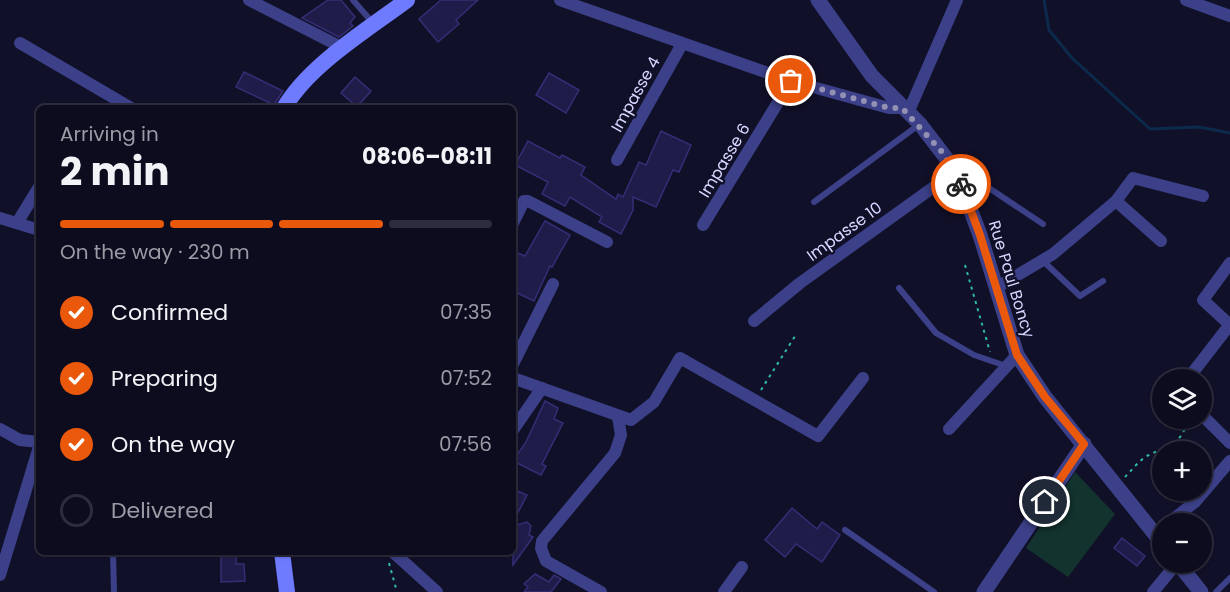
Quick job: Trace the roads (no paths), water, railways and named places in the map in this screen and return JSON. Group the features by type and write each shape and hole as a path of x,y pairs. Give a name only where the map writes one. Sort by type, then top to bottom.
{"main road":[{"path":"286,105 304,82 343,48 407,0"},
{"path":"282,555 287,592"}],"street":[{"path":"249,0 343,48"},
{"path":"560,0 791,81 889,108 905,110 957,0"},
{"name":"Rue Paul Boncy","path":"818,0 872,76 905,110 956,171 980,235 996,288 1012,361 1045,397 1117,485 1152,522"},
{"path":"1186,0 1230,16"},
{"path":"20,43 126,105"},
{"name":"Impasse 4","path":"617,160 682,44"},
{"name":"Impasse 6","path":"703,225 791,81"},
{"name":"Impasse 10","path":"754,321 800,283 956,171"},
{"path":"996,288 1042,261 1116,201 1131,180 1135,178 1203,196"},
{"path":"17,223 36,192"},
{"path":"516,217 524,201 528,201 607,242"},
{"path":"1116,201 1161,241"},
{"path":"0,218 36,229"},
{"path":"1196,369 1228,327 1228,323 1203,300 1230,263"},
{"path":"516,358 554,284"},
{"path":"516,379 631,420 654,402 680,358 818,436 863,378"},
{"path":"949,429 1012,361"},
{"path":"516,426 542,388"},
{"path":"600,592 546,561 541,548 542,541 615,453 621,435 618,417"},
{"path":"1212,425 1230,443"},
{"path":"0,429 20,440 36,442"},
{"path":"984,592 1084,444"},
{"path":"0,575 4,547 36,456"},
{"path":"1183,513 1230,462"},
{"path":"391,557 437,592"},
{"path":"724,592 742,567"},
{"path":"1153,592 1169,573"},
{"path":"1185,573 1201,592"}],"lane":[{"path":"353,0 374,25"},
{"path":"814,202 917,127"},
{"path":"956,171 986,186 1043,224"},
{"path":"1042,261 1080,296 1103,281"},
{"path":"899,288 936,333 974,355 990,361 1012,361"},
{"path":"845,530 934,592"},
{"path":"113,555 114,592"},
{"path":"1216,592 1230,578"}],"waterway":[{"path":"1044,0 1049,30 1072,58 1150,129 1199,127 1230,133"}]}
